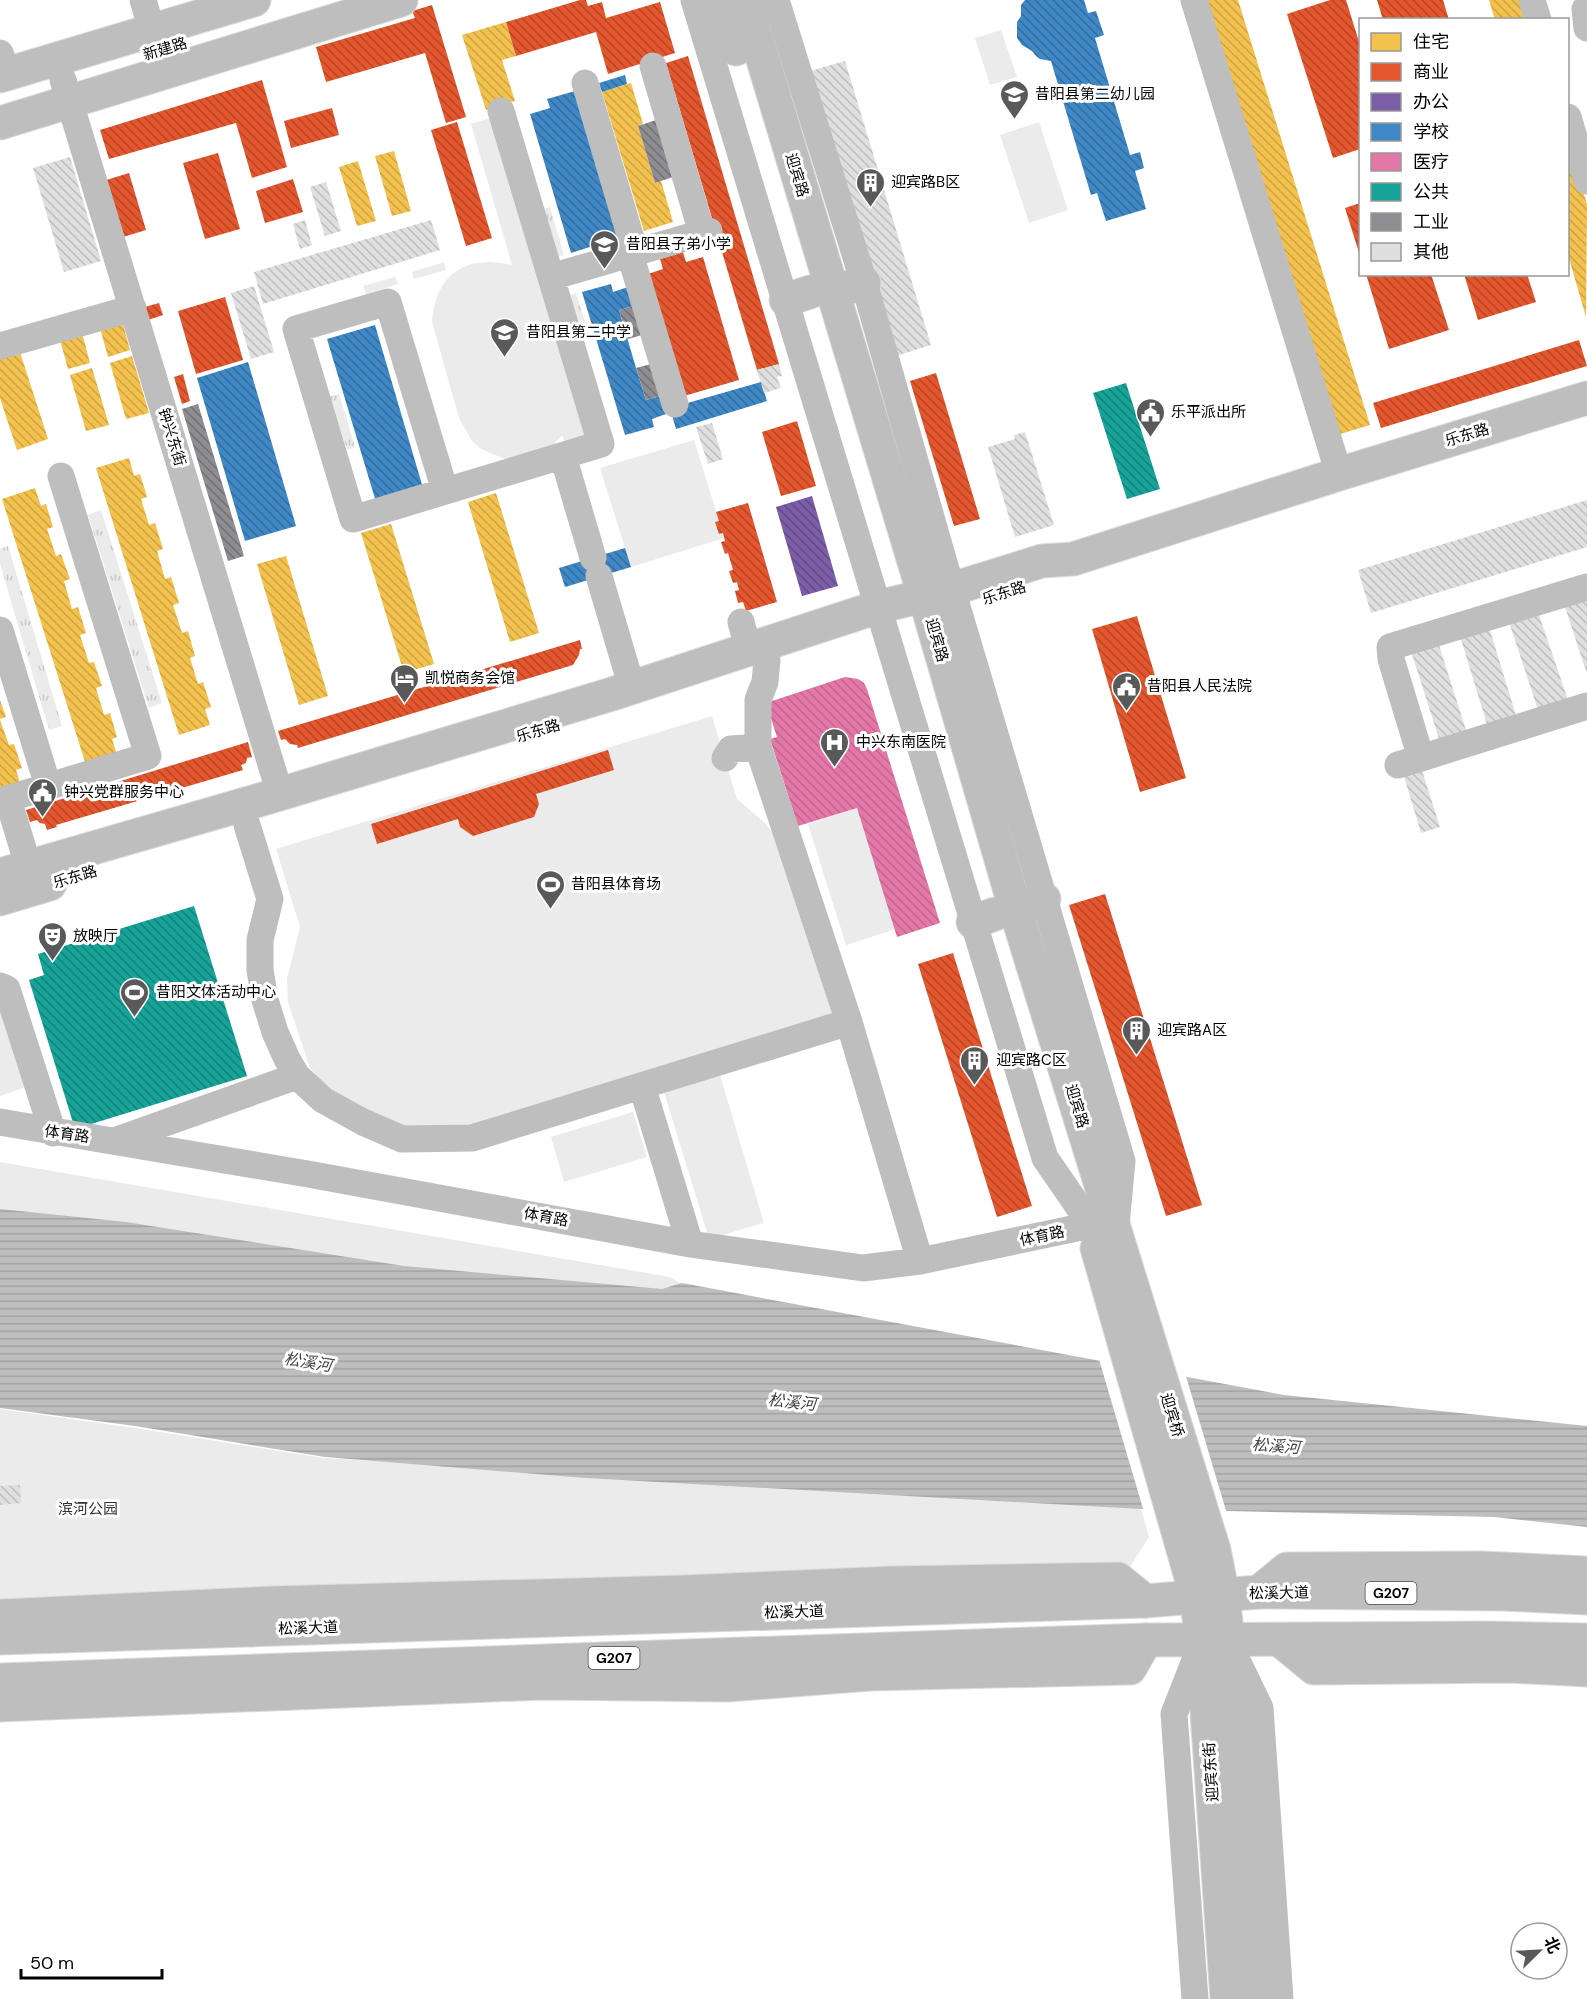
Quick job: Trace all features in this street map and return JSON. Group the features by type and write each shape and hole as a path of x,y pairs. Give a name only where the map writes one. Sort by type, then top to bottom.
{"main road":[{"name":"新建路","path":"1,68 155,11 254,0"},
{"name":"新建路","path":"1,68 67,91 330,0"},
{"path":"0,123 67,91 401,0"},
{"name":"迎宾路","path":"720,0 809,295 917,608 1118,1280"},
{"path":"809,295 864,283"},
{"name":"乐东路","path":"0,875 280,794 632,687 917,608 1042,561 1073,559 1587,398"},
{"name":"乐东路","path":"0,899 247,825 751,640 917,608"},
{"name":"迎宾桥","path":"1118,1280 1199,1548"},
{"name":"迎宾东街","path":"1199,1548 1215,1640 1253,1999"},
{"path":"1259,1592 1287,1569 1482,1568 1587,1573"},
{"name":"松溪大道","path":"7,1626 1144,1601 1259,1592 1503,1594 1587,1598"},
{"name":"G207","path":"0,1680 1146,1640 1486,1638 1587,1640"},
{"path":"0,1705 542,1683 728,1685 870,1674 1130,1668 1146,1640"},
{"name":"迎宾东街","path":"1215,1640 1227,1999"},
{"path":"1280,1640 1314,1668 1509,1665 1587,1670"}],"street":[{"path":"720,0 809,295 917,608 1007,911 1122,1161 1103,1227"},
{"path":"776,0 864,283 917,608"},
{"path":"1194,0 1339,474"},
{"path":"1532,0 1537,18"},
{"path":"1587,8 1587,28"},
{"path":"552,277 705,232 653,66"},
{"path":"585,83 675,404"},
{"name":"钟兴东街","path":"67,91 280,794"},
{"path":"445,491 388,302 296,329 352,519 563,456 601,444 501,111"},
{"path":"1569,120 1587,181"},
{"path":"0,346 133,308"},
{"path":"563,456 632,687"},
{"path":"24,852 4,800 148,756 61,476"},
{"path":"1587,587 1390,647 1410,762 1587,706"},
{"path":"0,630 48,786"},
{"path":"751,640 765,682 758,700 758,747 849,1022 920,1261"},
{"path":"724,758 731,748 758,747"},
{"path":"247,825 280,896 260,939 260,970 265,1000 275,1032 297,1076 322,1100 363,1122 402,1139 472,1138 849,1022"},
{"path":"0,986 7,989 52,1133"},
{"path":"114,1141 297,1076"},
{"path":"642,1086 690,1244"},
{"name":"体育路","path":"0,1122 690,1244 863,1268 920,1261 1103,1227"},
{"path":"1195,1999 1174,1714 1215,1640 1260,1708 1280,1999"}],"green space":[{"path":"1001,30 1017,77 990,85 975,38"},
{"path":"497,116 594,444 568,452 562,435 553,445 505,459 481,449 472,441 459,418 432,322 434,305 440,291 457,271 481,262 512,265 471,124"},
{"path":"1039,122 1068,210 1029,223 1000,135"},
{"path":"550,207 564,255 555,258 541,210"},
{"path":"444,262 446,270 414,279 412,272"},
{"path":"395,277 398,284 366,294 363,286"},
{"path":"576,293 590,338 579,341 566,296"},
{"path":"339,394 355,447 347,450 330,396"},
{"path":"694,440 719,521 715,523 719,534 723,533 724,538 631,567 600,468"},
{"path":"101,510 162,703 149,708 88,515"},
{"path":"8,546 62,726 49,730 0,564 0,549"},
{"name":"昔阳县体育场","path":"712,716 737,799 764,822 778,840 832,1002 831,1013 825,1018 466,1127 407,1130 330,1091 310,1068 288,1002 287,978 300,927 276,849"},
{"path":"857,808 896,929 846,945 808,824"},
{"path":"0,1001 29,1086 0,1096"},
{"path":"720,1075 764,1223 709,1239 664,1092"},
{"path":"633,1112 647,1157 564,1182 551,1137"},
{"path":"0,1162 670,1277 688,1288 662,1294 405,1276 0,1219"},
{"name":"滨河公园","path":"0,1409 324,1458 1140,1505 1149,1537 1126,1573 883,1576 0,1599"}],"water":[{"name":"松溪河","path":"0,1209 126,1222 404,1266 662,1289 682,1283 1284,1395 1587,1426 1587,1527 1494,1517 1141,1509 586,1478 325,1457 135,1426 0,1408"}],"pier":[{"path":"1098,1356 1185,1373 1227,1514 1144,1512"}],"building: 住宅":[{"path":"1203,0 1238,0 1370,425 1337,435"},
{"path":"1489,0 1524,0 1529,18 1494,18"},
{"path":"506,22 516,56 502,60 515,101 486,110 462,35"},
{"path":"631,83 643,124 638,126 655,183 661,181 673,222 644,231 602,92"},
{"path":"1569,145 1587,204 1586,317 1569,258"},
{"path":"394,151 411,211 392,216 375,156"},
{"path":"358,161 376,221 357,226 339,167"},
{"path":"122,321 130,350 108,357 100,328"},
{"path":"82,333 90,363 68,369 60,340"},
{"path":"19,349 48,439 17,450 0,398 0,355"},
{"path":"132,356 149,413 126,419 110,363"},
{"path":"92,368 109,425 86,431 70,375"},
{"path":"129,458 134,476 140,474 147,497 141,499 149,525 155,523 163,549 157,551 165,579 171,577 179,603 173,605 182,633 188,631 195,656 190,658 198,684 203,682 211,707 205,709 210,725 179,735 96,468"},
{"path":"35,488 41,506 46,504 53,527 47,529 56,556 61,554 70,579 64,581 72,609 78,607 86,633 80,635 89,663 94,662 102,686 96,688 104,715 110,713 117,737 112,739 117,755 86,765 2,499"},
{"path":"496,493 539,633 510,642 468,502"},
{"path":"391,524 434,664 404,673 361,533"},
{"path":"286,556 328,696 299,705 257,564"},
{"path":"0,700 6,717 0,719"},
{"path":"0,720 9,745 14,744 22,768 16,770 21,786 0,793"}],"building: 商业":[{"path":"586,0 588,6 602,2 606,18 660,2 675,53 608,74 596,32 516,56 506,22"},
{"path":"1330,0 1346,0 1359,42 1359,149 1333,158 1287,14"},
{"path":"1377,0 1443,0 1448,18 1382,18"},
{"path":"432,5 466,117 446,123 425,53 326,82 316,47 415,18 412,11"},
{"path":"688,56 779,364 757,370 666,63"},
{"path":"262,80 287,167 252,178 236,123 109,159 100,130"},
{"path":"332,108 339,135 291,148 284,121"},
{"path":"457,122 492,238 466,246 431,130"},
{"path":"218,153 240,229 205,239 183,163"},
{"path":"129,173 146,230 120,238 103,181"},
{"path":"293,179 303,212 265,223 256,191"},
{"path":"1359,203 1359,253 1345,208"},
{"path":"683,252 686,262 703,257 739,380 684,396 648,274 663,269 660,259"},
{"path":"1367,276 1432,276 1449,330 1389,349"},
{"path":"1465,276 1528,276 1536,302 1478,320"},
{"path":"225,297 243,360 196,374 178,311"},
{"path":"159,303 163,315 145,321 141,308"},
{"path":"1579,340 1587,366 1381,428 1373,403"},
{"path":"936,373 980,519 954,526 910,381"},
{"path":"183,374 190,401 182,404 174,377"},
{"path":"797,421 816,486 781,496 762,432"},
{"path":"748,503 777,602 746,611 743,602 738,603 735,591 739,590 737,582 733,583 729,571 733,570 728,553 725,554 721,542 725,541 723,533 719,534 715,522 719,521 716,512"},
{"path":"1137,616 1186,778 1140,792 1092,629"},
{"path":"580,640 582,649 573,665 298,748 297,745 290,744 285,739 281,740 278,731"},
{"path":"248,742 252,757 247,758 246,763 241,765 243,770 56,825 57,827 47,830 45,824 37,820 30,822 26,810"},
{"path":"608,750 614,770 536,794 539,804 534,817 473,836 460,827 458,819 377,844 371,824"},
{"name":"迎宾路A区","path":"1105,894 1202,1205 1166,1216 1069,905"},
{"name":"迎宾路C区","path":"953,953 1032,1206 997,1217 918,964"}],"building: 办公":[{"path":"812,496 838,586 802,596 776,507"}],"building: 学校":[{"path":"1025,0 1084,0 1088,13 1096,11 1104,35 1095,38 1130,155 1140,152 1144,168 1135,171 1146,209 1106,221 1097,193 1091,195 1051,61 1040,59 1017,38 1017,22 1021,16 1021,5"},
{"path":"625,75 627,84 602,92 599,83"},
{"path":"575,91 618,238 571,253 530,114 550,108 547,99"},
{"path":"611,284 613,292 628,287 633,306 619,310 636,368 646,400 660,396 666,414 652,419 654,427 625,435 582,292"},
{"path":"375,325 423,488 376,502 327,339"},
{"path":"248,362 296,526 245,541 197,378"},
{"path":"761,382 767,401 676,429 670,408"},
{"path":"625,548 631,567 565,587 559,568"}],"building: 医疗":[{"name":"中兴东南医院","path":"845,677 858,679 867,689 940,923 897,937 857,808 798,826 770,739 777,737 766,703"}],"building: 公共":[{"path":"1126,383 1160,489 1127,499 1093,393"},
{"name":"昔阳文体活动中心","path":"194,906 247,1076 75,1129 29,980 44,975 38,954"}],"building: 工业":[{"path":"656,120 673,177 655,183 638,126"},
{"path":"633,306 642,335 628,339 619,310"},
{"path":"651,364 660,396 646,400 636,368"},
{"path":"198,404 244,556 228,561 182,409"}],"building: 其他":[{"name":"迎宾路B区","path":"845,61 931,345 896,356 810,71"},
{"path":"70,157 101,261 64,272 33,168"},
{"path":"326,182 341,231 325,236 310,187"},
{"path":"305,220 312,245 300,249 293,224"},
{"path":"431,220 440,250 263,304 254,272"},
{"path":"254,286 274,352 251,359 231,293"},
{"path":"779,364 782,376 777,377 781,388 764,393 757,370"},
{"path":"712,423 723,459 708,464 696,427"},
{"path":"1025,432 1054,525 1015,537 988,447 1015,439 1014,435"},
{"path":"1587,500 1587,547 1371,613 1358,570"},
{"path":"1587,596 1587,674 1564,604"},
{"path":"1538,612 1569,703 1539,713 1509,622"},
{"path":"1489,627 1518,722 1489,731 1460,636"},
{"path":"1438,642 1467,733 1440,742 1411,651"},
{"path":"1420,764 1440,827 1421,833 1402,770"},
{"path":"20,1485 21,1503 0,1505 0,1486"}],"place":[{"name":"昔阳县第二幼儿园","path":"1014,120"},
{"name":"迎宾路B区","path":"870,208"},
{"name":"昔阳县子弟小学","path":"605,270"},
{"name":"昔阳县第二中学","path":"505,358"},
{"name":"乐平派出所","path":"1150,438"},
{"name":"凯悦商务会馆","path":"404,704"},
{"name":"昔阳县人民法院","path":"1126,712"},
{"name":"中兴东南医院","path":"835,768"},
{"name":"钟兴党群服务中心","path":"43,818"},
{"name":"昔阳县体育场","path":"550,910"},
{"name":"放映厅","path":"52,962"},
{"name":"昔阳文体活动中心","path":"135,1018"},
{"name":"迎宾路A区","path":"1136,1056"},
{"name":"迎宾路C区","path":"975,1086"}]}
